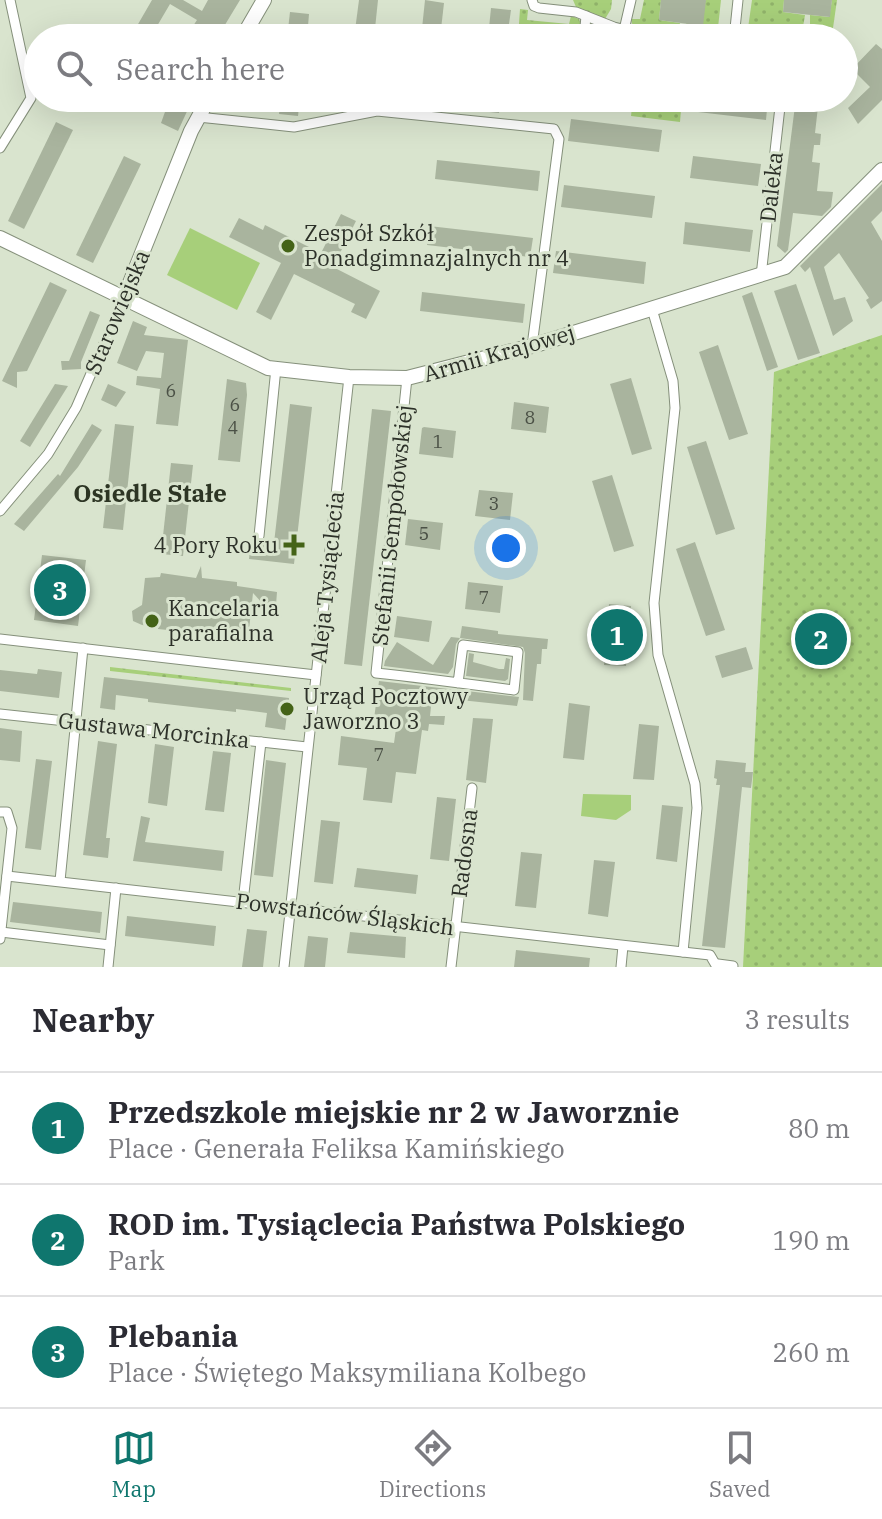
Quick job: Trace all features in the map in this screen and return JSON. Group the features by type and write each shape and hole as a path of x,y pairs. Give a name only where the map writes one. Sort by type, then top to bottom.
{"street":[{"path":"10,0 24,65"},
{"path":"250,24 264,0"},
{"path":"532,0 534,6 539,8 569,11 608,24"},
{"path":"625,24 631,0"},
{"path":"735,24 738,0"},
{"path":"585,24 586,16"},
{"path":"0,148 24,109"},
{"name":"Starowiejska","path":"0,511 48,454 76,408 201,112"},
{"path":"198,117 294,127 372,112"},
{"path":"387,112 554,129 559,139 532,346"},
{"name":"Daleka","path":"761,276 779,112"},
{"name":"Armii Krajowej","path":"0,238 268,368 349,377 407,378 532,346 785,267 882,170"},
{"path":"652,309 673,381 675,408 655,588 655,631 658,655 695,784 697,808 683,952"},
{"path":"259,536 276,368"},
{"name":"Aleja Tysiąclecia","path":"284,967 349,377"},
{"name":"Stefanii Sempołowskiej","path":"407,378 376,673 458,683"},
{"path":"0,639 316,675"},
{"path":"463,645 518,652 514,690 458,683 463,645"},
{"path":"60,881 83,648"},
{"name":"Gustawa Morcinka","path":"0,714 307,747"},
{"path":"243,902 261,742"},
{"name":"Radosna","path":"451,967 472,788"},
{"path":"0,812 7,812 12,828 0,939"},
{"name":"Powstańców Śląskich","path":"7,876 710,955 718,966 733,966"},
{"path":"108,967 116,888"},
{"path":"1,932 110,945"},
{"path":"621,967 623,946"}],"green space":[{"path":"573,0 612,0 611,9 605,19 576,7"},
{"path":"644,0 661,0 659,20 680,23 632,24 631,19 640,19"},
{"path":"706,0 721,0 718,24 686,24"},
{"path":"752,0 784,0 783,12 805,15 804,24 749,24"},
{"path":"832,0 837,0 834,24 810,24 810,15 829,17"},
{"path":"520,9 528,10 527,20 569,24 519,24"},
{"path":"571,16 579,19 581,24 569,24"},
{"path":"631,112 681,112 680,122 631,116"},
{"path":"190,228 260,263 237,310 167,275"},
{"path":"882,335 882,967 743,967 774,372"},
{"path":"110,667 291,688 291,691 110,671"},
{"path":"583,794 631,795 631,810 616,820 581,816"}],"building":[{"path":"152,0 183,0 202,11 208,0 240,0 225,24 194,24 197,20 170,4 158,24 138,24"},
{"path":"359,0 378,0 375,24 356,24"},
{"path":"425,0 444,3 442,24 422,24"},
{"path":"661,0 706,0 703,24 659,20"},
{"path":"784,0 832,0 830,17 783,12"},
{"path":"491,8 511,10 509,24 489,24"},
{"path":"290,12 309,14 308,24 289,24"},
{"path":"876,44 882,49 882,100 858,124 850,112 858,112 858,98 870,87 858,75 858,63"},
{"path":"165,112 187,112 178,131 161,123"},
{"path":"279,112 298,112 298,116"},
{"path":"698,112 767,112 766,120"},
{"path":"794,112 817,112 815,133 821,134 820,145 814,145 812,162 820,163 817,191 833,192 831,207 822,216 793,213 788,250 785,253 777,246"},
{"path":"571,119 662,130 659,152 568,141"},
{"path":"56,122 73,130 24,229 8,221"},
{"path":"124,156 141,164 93,263 76,255"},
{"path":"693,156 761,164 758,186 690,178"},
{"path":"437,160 540,171 538,191 435,179"},
{"path":"882,184 882,211 871,222 882,241 882,301 871,309 866,300 869,298 839,253 824,267 834,300 845,297 853,321 833,336 810,267 805,272 800,266"},
{"path":"564,185 655,196 652,218 561,207"},
{"path":"341,214 356,221 333,267 380,291 366,319 351,312 355,304 294,274 271,320 256,312 281,263 229,237 239,218 263,230 265,225 321,253"},
{"path":"685,222 753,230 750,252 683,244"},
{"path":"429,226 533,238 530,257 427,245"},
{"path":"556,251 646,262 644,284 553,273"},
{"path":"50,282 67,290 27,371 17,372 17,388 2,381"},
{"path":"796,284 820,353 798,360 774,291"},
{"path":"422,292 525,304 523,323 420,311"},
{"path":"752,292 778,367 767,371 742,296"},
{"path":"90,311 100,315 81,369 62,370 61,361 69,361"},
{"path":"133,321 147,327 144,335 188,340 178,426 156,424 160,389 136,385 137,376 161,378 164,353 146,351 137,371 117,363"},
{"path":"718,345 748,434 729,440 699,352"},
{"path":"631,378 652,449 632,455 610,384"},
{"path":"227,379 246,383 240,462 218,460"},
{"path":"55,384 68,386 30,447 20,441"},
{"path":"108,384 126,392 116,407 101,400"},
{"path":"514,402 549,407 546,433 511,429"},
{"path":"290,404 312,407 294,564 249,559 251,541 274,543"},
{"path":"372,409 391,411 362,666 344,664"},
{"path":"92,424 102,430 78,467 24,531 14,524 58,474 60,476"},
{"path":"115,424 134,426 123,530 103,528"},
{"path":"424,427 456,431 453,458 419,454"},
{"path":"706,441 735,529 716,535 687,447"},
{"path":"171,463 193,465 183,556 161,554"},
{"path":"612,475 634,546 614,552 592,481"},
{"path":"479,490 513,493 510,520 475,516"},
{"path":"408,519 443,523 440,550 405,545"},
{"path":"695,542 725,630 706,636 676,549"},
{"path":"42,555 86,560 78,626 34,620"},
{"path":"201,566 202,578 237,582 237,586 277,592 276,605 262,603 253,593 248,639 158,629 133,621 132,611 142,605 145,578 160,577 161,573 196,578"},
{"path":"468,582 503,586 500,613 465,609"},
{"path":"609,604 631,606 626,666 604,665"},
{"path":"397,616 432,621 429,642 394,637"},
{"path":"462,626 498,631 498,634 548,639 547,649 542,649 541,664 537,664 533,701 523,700 523,647 460,638"},
{"path":"451,637 460,638 456,644 453,667 448,674 384,666 397,642 433,665"},
{"path":"746,647 753,669 722,678 715,656"},
{"path":"469,653 474,654 473,662 499,669 504,669 506,658 510,659 508,679 466,676"},
{"path":"38,669 62,672 59,698 0,691 0,670 37,674"},
{"path":"104,677 289,698 285,730 265,727 267,713 236,709 236,712 148,702 148,699 116,695 115,710 100,708"},
{"path":"379,681 519,697 517,706 432,697 430,716 445,716 444,725 429,724 428,731 422,730 416,774 396,772 392,803 363,800 367,768 338,765 341,736 394,743 397,722 374,719"},
{"path":"569,703 590,706 584,760 563,758"},
{"path":"473,718 493,719 486,783 466,780"},
{"path":"639,724 659,726 654,780 633,779"},
{"path":"0,728 22,731 20,762 0,760"},
{"path":"98,741 117,744 106,838 110,838 108,858 83,855"},
{"path":"155,744 174,747 167,806 148,803"},
{"path":"213,751 231,753 224,812 205,810"},
{"path":"36,759 52,761 41,850 25,848"},
{"path":"266,760 286,763 273,877 254,875"},
{"path":"716,760 746,763 745,772 753,772 751,788 742,787 725,948 702,946 720,785 716,785 717,779 714,778"},
{"path":"437,797 456,799 449,861 430,859"},
{"path":"662,805 683,807 677,862 656,859"},
{"path":"141,816 150,818 145,842 224,851 222,871 133,861"},
{"path":"321,820 340,822 333,884 314,882"},
{"path":"521,852 542,854 536,908 515,906"},
{"path":"594,860 615,862 608,917 588,914"},
{"path":"357,868 418,875 416,894 354,887"},
{"path":"13,902 102,912 100,933 10,922"},
{"path":"127,916 216,926 214,946 125,936"},
{"path":"247,929 267,931 263,967 242,967"},
{"path":"350,932 406,937 405,958 347,953"},
{"path":"308,936 328,938 325,967 304,967"},
{"path":"516,950 590,958 589,967 514,967"}],"place":[{"name":"Zespół Szkół Ponadgimnazjalnych nr 4","path":"288,246"},
{"name":"4 Pory Roku","path":"294,545"},
{"name":"Plebania","path":"60,590"},
{"name":"Kancelaria parafialna","path":"152,621"},
{"name":"Przedszkole miejskie nr 2 w Jaworznie","path":"617,635"},
{"name":"ROD im. Tysiąclecia Państwa Polskiego","path":"821,639"},
{"name":"Urząd Pocztowy Jaworzno 3","path":"287,709"}],"district":[{"name":"Osiedle Stałe","path":"150,494"}]}
